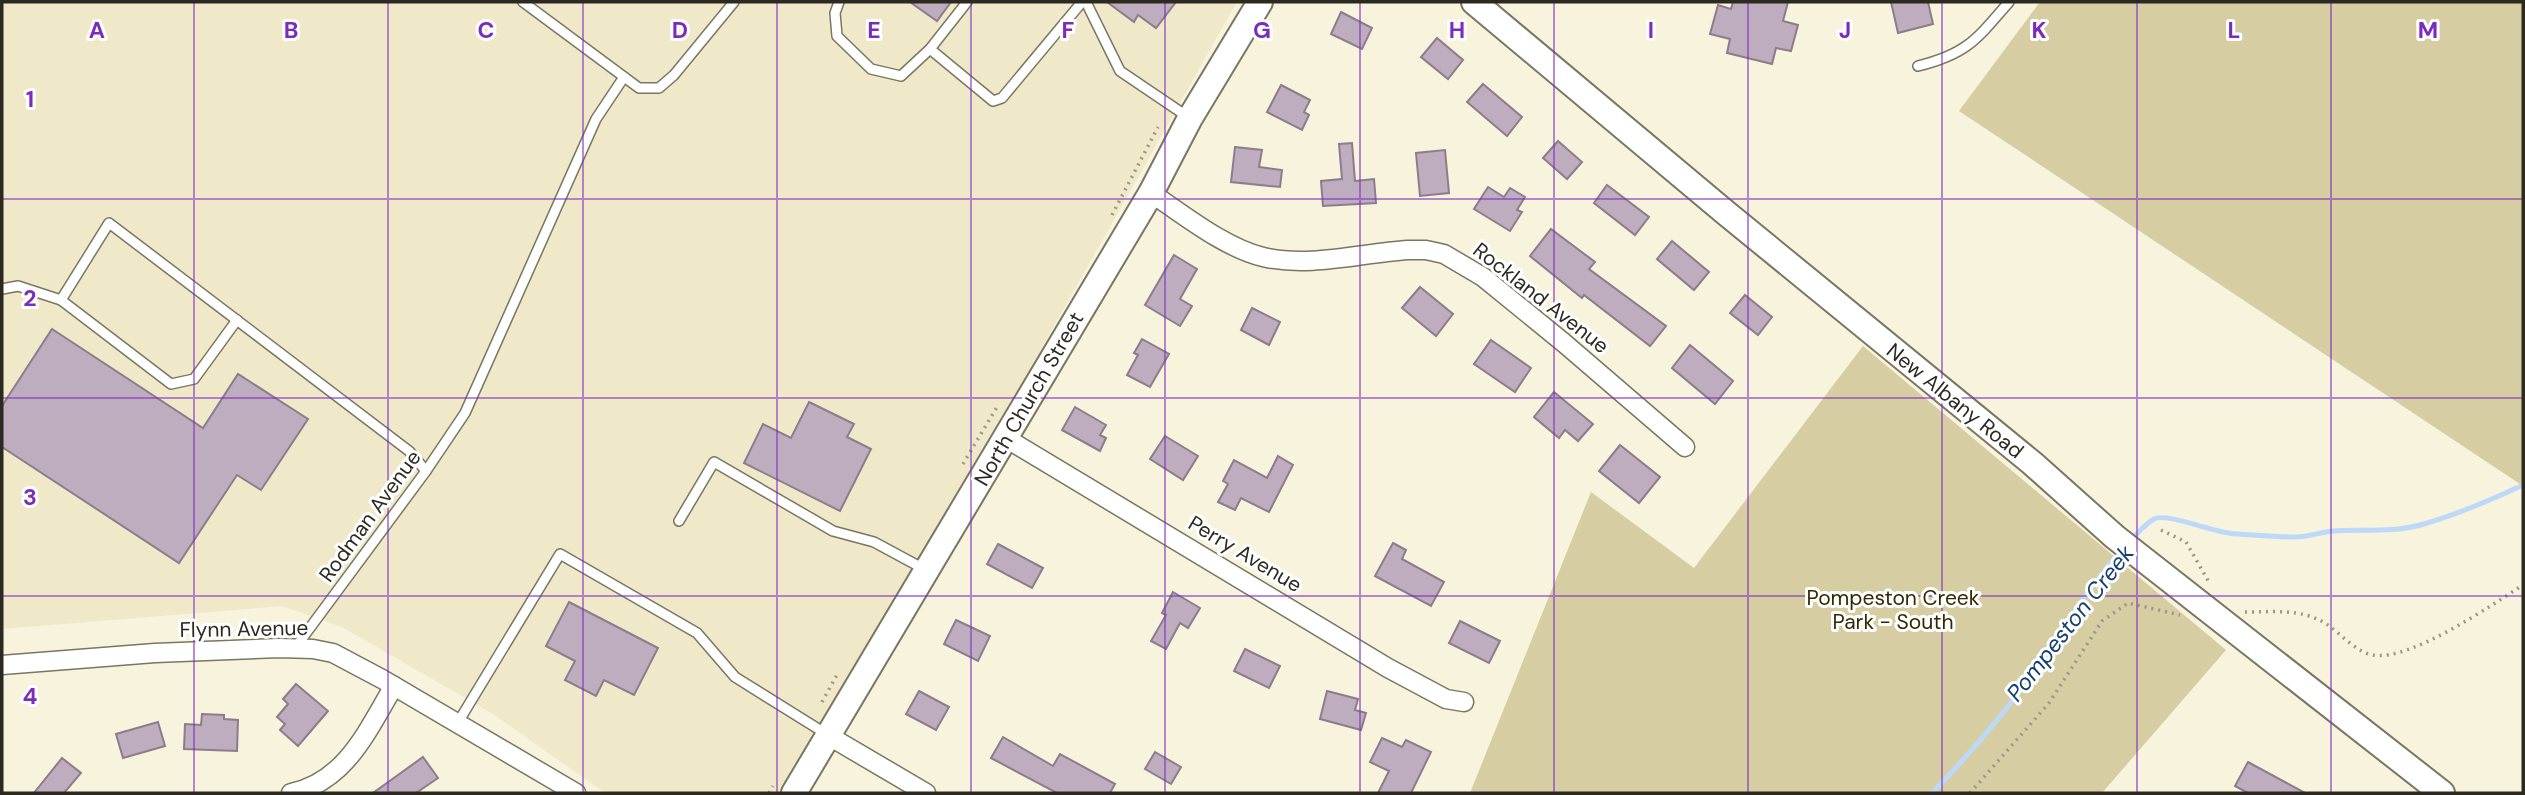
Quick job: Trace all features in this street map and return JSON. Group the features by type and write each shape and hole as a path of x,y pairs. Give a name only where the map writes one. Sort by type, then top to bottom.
{"main road":[{"name":"North Church Street","path":"794,793 971,499 1004,437 1151,193 1190,118 1260,2"},
{"name":"New Albany Road","path":"1474,2 1726,213 2032,463 2124,544 2442,793"}],"street":[{"name":"Rockland Avenue","path":"1151,193 1213,233 1262,257 1300,260 1408,250 1444,254 1483,277 1685,447"},
{"name":"Perry Avenue","path":"1004,437 1388,668 1446,699 1464,702"},
{"name":"Flynn Avenue","path":"2,665 155,653 295,648 332,653 394,686 576,793"},
{"path":"291,793 322,781 341,767 356,751 394,686"},
{"path":"830,736 926,793"}],"lane":[{"path":"523,2 639,88 659,88 674,75 734,2"},
{"path":"839,2 835,13 837,36 871,69 901,76 930,49 967,2"},
{"path":"930,49 993,101 1002,98 1084,2 1120,71 1190,118"},
{"path":"1918,66 1950,58 1972,43 2009,2"},
{"name":"Rodman Avenue","path":"295,648 456,428 596,119 624,77"},
{"path":"61,300 109,223 409,451 426,471"},
{"path":"2,289 18,286 61,300 171,384 194,379 237,320"},
{"path":"679,521 714,462 833,531 874,542 926,570"},
{"path":"457,724 559,554 697,633 735,677 830,736"}],"path":[{"path":"2161,530 2186,542 2216,593"},
{"path":"2240,612 2301,612 2327,624 2349,642 2373,655 2408,652 2523,585"},
{"path":"1970,793 2049,703 2102,621 2128,603 2191,617"}],"shaded area":[{"path":"2,2 1237,2 790,793 605,793 493,714 342,627 282,606 2,629"}],"green space":[{"path":"2040,2 2523,2 2523,486 1959,111"},
{"name":"Pompeston Creek Park - South","path":"1863,346 2226,650 2102,793 1470,793 1591,492 1694,568"}],"building":[{"path":"910,2 951,2 937,21"},
{"path":"1107,2 1176,2 1156,28 1138,15 1134,22"},
{"path":"1733,2 1788,2 1783,21 1798,25 1791,51 1776,48 1772,64 1727,53 1730,39 1710,34 1718,5 1731,9"},
{"path":"1891,2 1928,2 1933,24 1898,33"},
{"path":"1341,12 1372,28 1362,49 1331,34"},
{"path":"1437,38 1463,60 1448,79 1421,57"},
{"path":"1483,84 1522,117 1507,136 1467,102"},
{"path":"1281,85 1310,100 1304,112 1309,115 1302,130 1267,112"},
{"path":"1558,141 1582,162 1567,179 1543,158"},
{"path":"1352,143 1355,181 1374,179 1376,203 1323,206 1321,181 1342,179 1339,144"},
{"path":"1235,147 1262,150 1259,167 1282,170 1280,187 1231,182"},
{"path":"1445,150 1449,193 1420,196 1416,153"},
{"path":"1607,185 1649,217 1635,235 1594,203"},
{"path":"1488,187 1504,197 1510,188 1525,197 1517,210 1522,212 1510,231 1474,209"},
{"path":"1551,229 1595,262 1589,269 1666,326 1650,346 1584,295 1582,298 1530,256"},
{"path":"1672,241 1709,272 1694,290 1657,259"},
{"path":"1174,255 1197,269 1180,299 1192,306 1180,326 1145,305"},
{"path":"1420,287 1453,314 1436,336 1402,308"},
{"path":"1745,295 1772,317 1758,335 1730,313"},
{"path":"1252,308 1280,322 1269,345 1241,330"},
{"path":"52,329 203,428 238,374 308,419 261,490 237,475 179,563 2,447 2,406"},
{"path":"1142,339 1169,354 1150,387 1127,375 1138,355 1134,353"},
{"path":"1491,340 1531,368 1515,392 1474,364"},
{"path":"1690,345 1733,381 1715,404 1672,368"},
{"path":"1554,392 1593,424 1578,441 1565,430 1559,438 1534,417"},
{"path":"809,402 854,424 847,437 871,449 840,511 744,463 763,424 791,438"},
{"path":"1075,407 1106,425 1100,435 1106,438 1100,451 1062,430"},
{"path":"1165,436 1198,456 1183,480 1150,459"},
{"path":"1620,445 1660,477 1639,503 1599,471"},
{"path":"1278,456 1293,465 1269,512 1241,498 1235,510 1218,502 1228,484 1223,481 1234,460 1267,478"},
{"path":"1393,543 1406,550 1402,559 1444,582 1431,606 1375,576"},
{"path":"998,544 1043,568 1032,588 987,564"},
{"path":"1173,592 1200,608 1188,628 1180,623 1166,649 1151,641 1166,615 1162,613"},
{"path":"569,602 658,648 634,695 604,680 596,696 565,680 575,661 546,646"},
{"path":"956,620 990,636 978,661 944,644"},
{"path":"1460,621 1500,641 1489,663 1449,643"},
{"path":"1245,649 1280,666 1269,688 1234,671"},
{"path":"296,684 328,711 298,746 280,730 285,724 277,717 288,704 283,699"},
{"path":"919,691 949,707 936,730 906,714"},
{"path":"1327,691 1358,699 1355,710 1366,713 1361,730 1320,719"},
{"path":"202,714 224,715 224,719 238,720 237,751 184,749 185,724 201,725"},
{"path":"158,722 165,746 123,758 116,734"},
{"path":"1003,737 1053,766 1060,754 1115,784 1110,793 1057,793 991,758"},
{"path":"1382,738 1402,747 1406,740 1431,752 1411,793 1378,793 1389,771 1370,762"},
{"path":"1155,752 1181,767 1171,784 1145,769"},
{"path":"423,757 438,778 416,793 373,793"},
{"path":"62,758 81,773 64,793 34,793"},
{"path":"2248,762 2305,793 2248,793 2235,786"}],"waterway":[{"name":"Pompeston Creek","path":"2130,541 2147,524 2160,518 2228,533 2281,537 2301,537 2333,531 2401,529 2449,516 2523,485"},
{"name":"Pompeston Creek","path":"1932,793 2009,705 2097,580 2121,551"}]}
